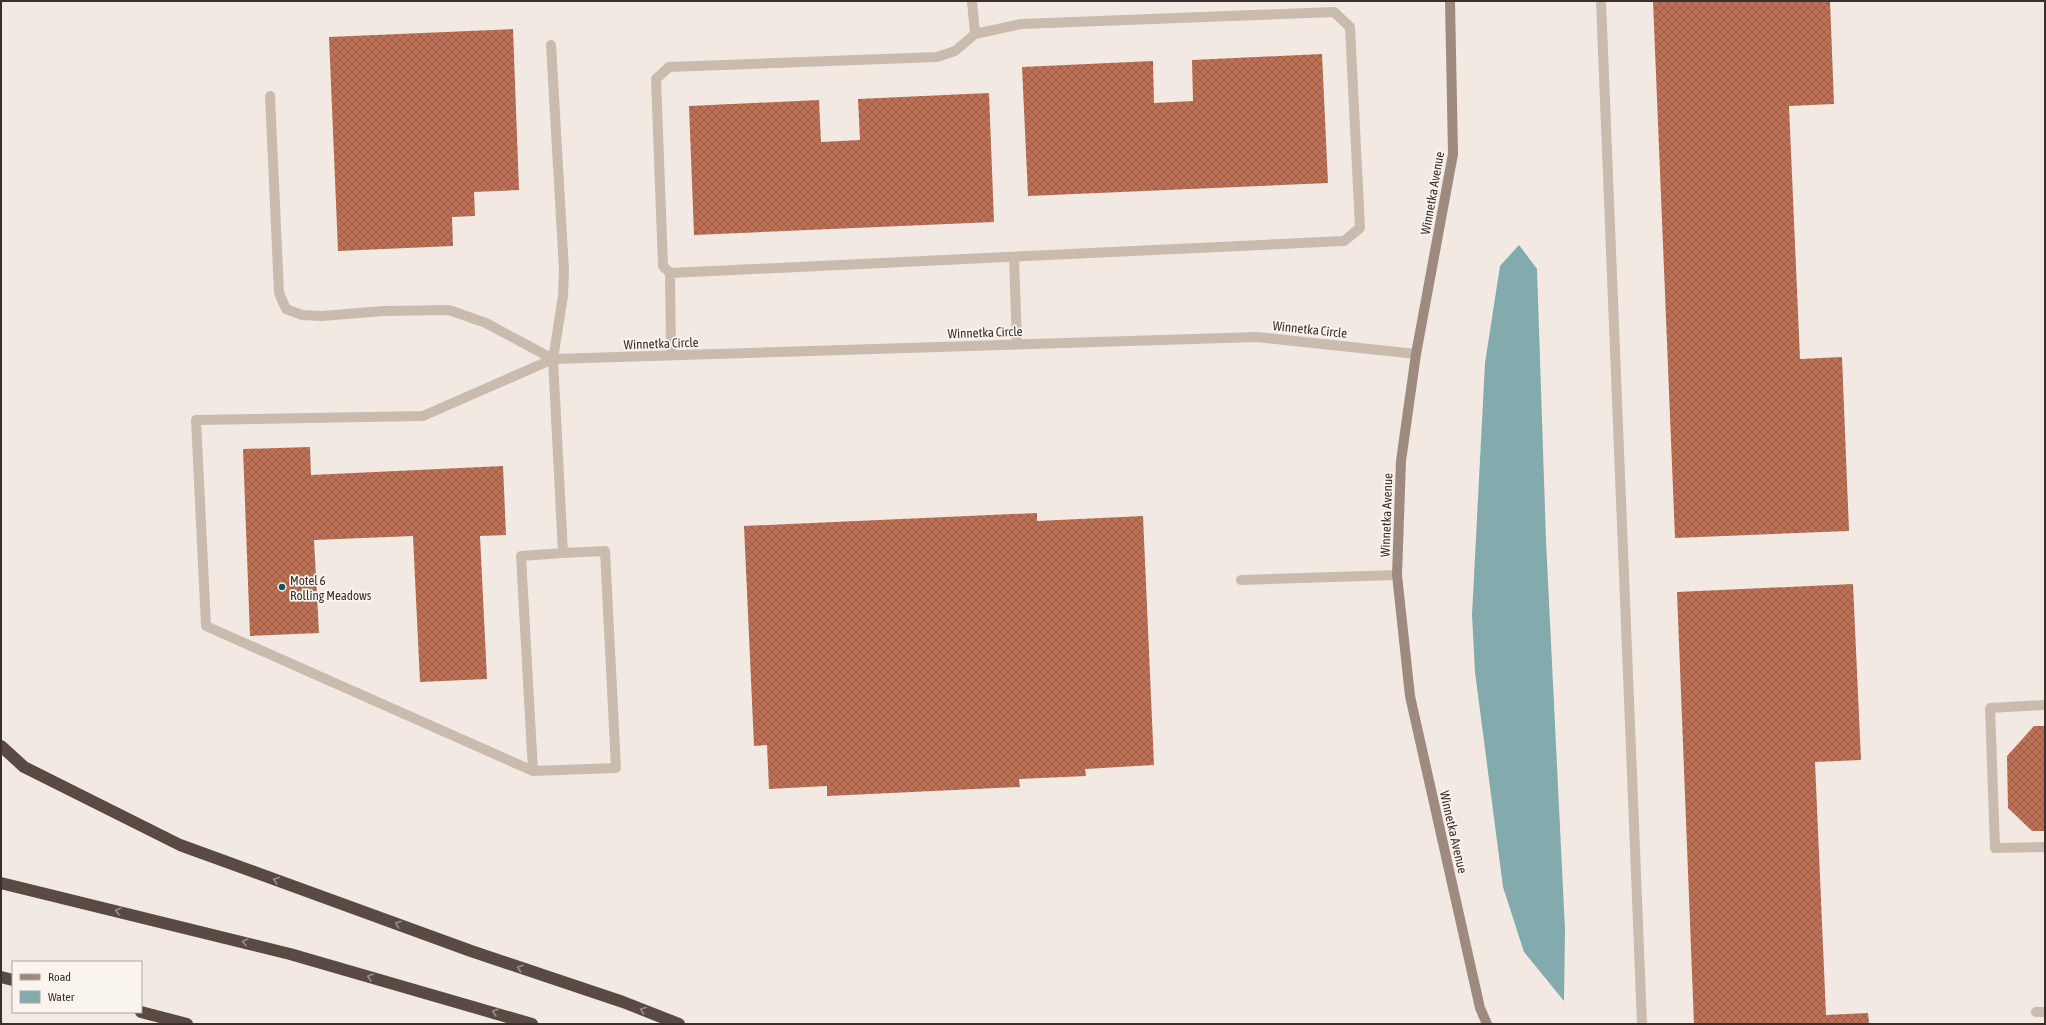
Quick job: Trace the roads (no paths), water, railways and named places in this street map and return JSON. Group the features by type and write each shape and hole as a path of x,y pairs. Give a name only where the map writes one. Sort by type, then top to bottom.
{"highway":[{"path":"1,746 24,767 180,845 471,951 623,1002 679,1024"},
{"path":"1,883 290,954 532,1024"},
{"path":"1,977 12,980"},
{"path":"142,1012 187,1024"}],"street":[{"path":"972,1 975,34"},
{"name":"Winnetka Avenue","path":"1450,1 1453,154 1416,354 1401,461 1397,575 1410,696 1480,1008 1487,1024"},
{"path":"1601,1 1642,1024"},
{"path":"670,273 1014,258 1344,241 1360,228 1350,27 1334,12 1021,24 975,34 955,51 937,57 669,67 656,79 663,266 670,273 672,355"},
{"path":"551,45 564,270 563,296 553,359 563,553"},
{"path":"270,96 279,293 286,309 302,315 322,316 384,311 449,310 486,323 553,359"},
{"path":"1014,258 1017,344"},
{"name":"Winnetka Circle","path":"553,359 1257,337 1416,354"},
{"path":"533,771 522,556 605,551 616,768 533,771 206,626 196,420 423,416 553,359"},
{"path":"1241,580 1397,575"},
{"path":"2045,705 1990,708 1995,848 2045,847"}],"water":[{"path":"1519,245 1537,269 1546,540 1565,930 1564,1001 1524,952 1503,887 1475,672 1472,615 1485,363 1500,266"}],"place":[{"name":"Motel 6 Rolling Meadows","path":"282,587"}]}
